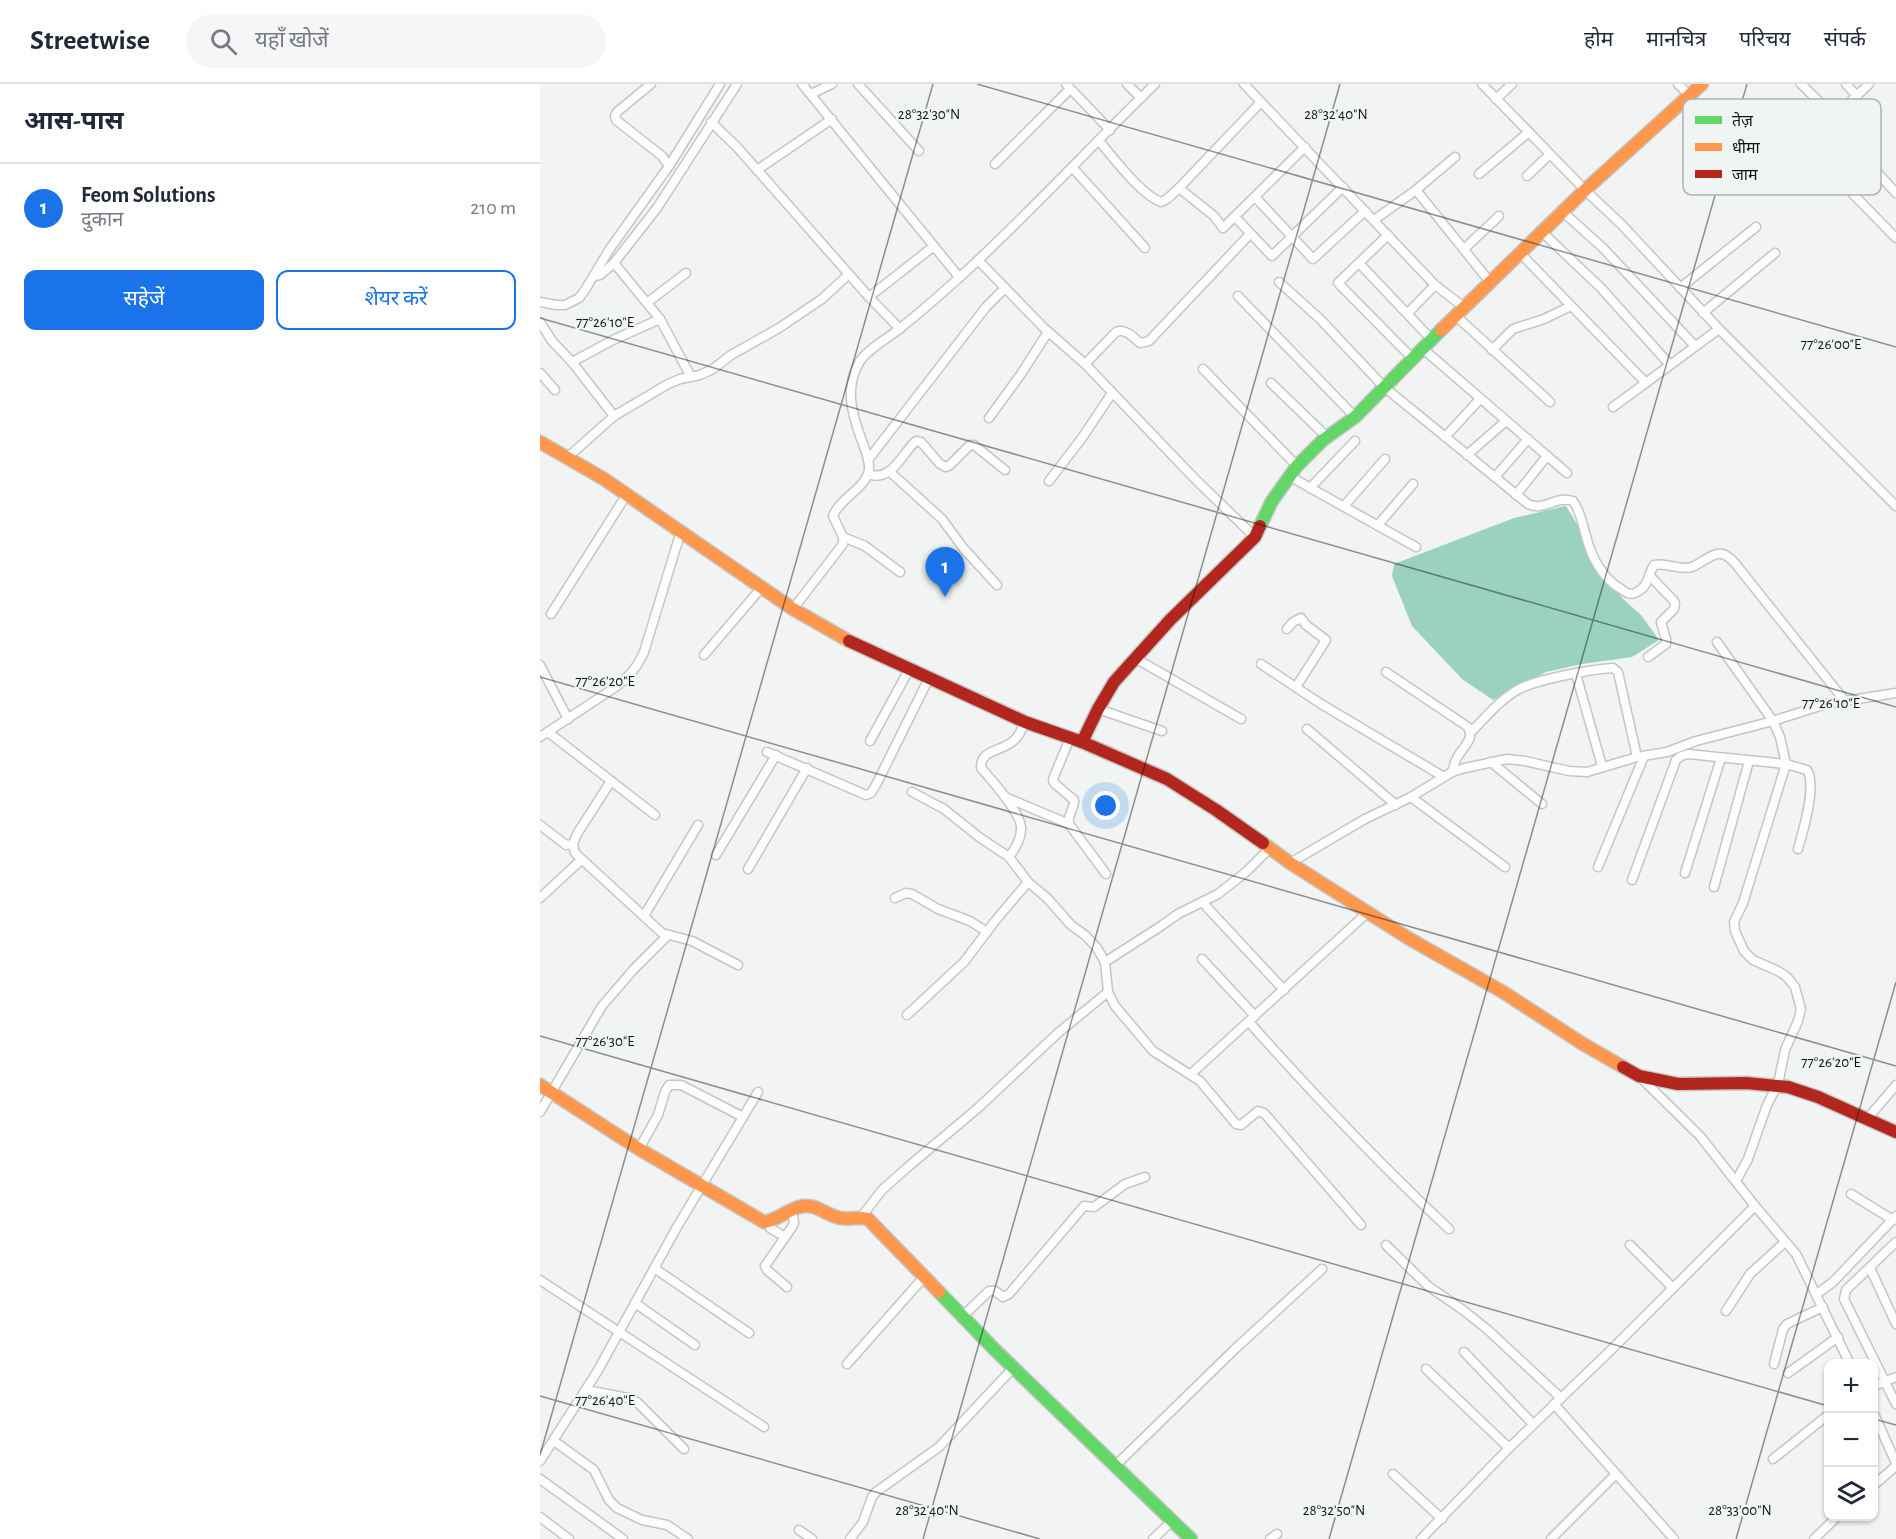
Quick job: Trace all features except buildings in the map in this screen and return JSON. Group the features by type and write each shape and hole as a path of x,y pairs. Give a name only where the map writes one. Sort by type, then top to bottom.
{"street":[{"path":"649,84 615,116 616,120 662,156 669,166"},
{"path":"540,302 556,305 572,302 585,290 609,250 669,166 720,84"},
{"path":"594,276 600,275 614,263 657,208 737,84"},
{"path":"802,84 959,278"},
{"path":"812,94 832,84"},
{"path":"858,84 919,151"},
{"path":"1127,84 1141,98"},
{"path":"793,609 843,544 843,537 833,516 836,509 868,474 868,460 851,404 850,393 860,362 959,278 1155,84"},
{"path":"1244,84 1436,285 1492,350 1551,402"},
{"path":"1482,84 1622,225 1719,329 1896,506"},
{"path":"1496,99 1512,84"},
{"path":"1678,84 1689,95"},
{"path":"1685,99 1702,84"},
{"path":"1801,84 1814,99"},
{"path":"1846,84 1857,96"},
{"path":"1854,99 1869,84"},
{"path":"995,164 1068,86 1110,130"},
{"path":"1106,874 1069,824 1068,818 1074,800 1054,783 1053,779 1114,682 1170,620 1255,537 1272,501 1297,466 1327,438 1355,417 1426,343 1585,190 1683,100"},
{"path":"1099,141 1143,191 1155,201 1161,202 1179,188 1261,102"},
{"path":"757,170 832,119"},
{"path":"711,122 737,147 900,329"},
{"path":"1479,174 1529,132"},
{"path":"1179,188 1214,216 1223,228 1305,147"},
{"path":"1527,176 1550,154"},
{"path":"1374,220 1416,190 1455,157"},
{"path":"1072,167 1145,248"},
{"path":"1881,176 1896,193"},
{"path":"1234,217 1272,256 1343,187"},
{"path":"1416,190 1490,282"},
{"path":"1854,195 1896,238"},
{"path":"1255,197 1313,259 1365,211"},
{"path":"1563,212 1604,248 1695,346"},
{"path":"1464,249 1499,216"},
{"path":"1680,288 1756,227"},
{"path":"1542,232 1602,288 1670,365"},
{"path":"1084,364 1120,330 1125,331 1140,343 1149,341 1251,234"},
{"path":"1388,235 1338,283 1412,358"},
{"path":"869,297 934,246"},
{"path":"1704,313 1775,253"},
{"path":"1520,254 1646,383"},
{"path":"978,260 1255,537"},
{"path":"614,263 660,319 691,377"},
{"path":"1359,263 1408,313 1426,343 1480,399 1567,473"},
{"path":"648,302 687,273"},
{"path":"568,458 614,416 669,384 713,369 731,355 779,328 822,299 849,274"},
{"path":"1279,282 1320,319 1384,387 1528,504 1538,508 1561,499 1573,501 1581,515 1589,547 1602,572 1612,584 1625,592 1636,594 1647,583 1654,565 1688,568 1716,555 1727,556 1844,700"},
{"path":"1408,313 1436,285"},
{"path":"868,460 986,307 1005,288"},
{"path":"1238,296 1355,417"},
{"path":"1492,350 1513,329 1544,319 1571,306"},
{"path":"572,362 660,319"},
{"path":"540,322 552,341 572,362 614,416"},
{"path":"1613,407 1719,329"},
{"path":"989,418 1021,375 1048,332"},
{"path":"1203,369 1297,466"},
{"path":"540,374 555,390"},
{"path":"1271,383 1327,438"},
{"path":"1049,481 1082,438 1112,393"},
{"path":"1445,437 1480,399"},
{"path":"1467,455 1506,421"},
{"path":"1495,477 1528,439"},
{"path":"868,474 875,476 889,471 896,466 912,443 919,441 940,464 946,466 970,445 974,445 1005,470"},
{"path":"1310,488 1355,441"},
{"path":"540,442 627,494 793,609 852,644 910,668 1025,722 1076,740 1167,780 1216,810 1290,863 1367,913 1503,992 1583,1044 1639,1076 1700,1136 1785,1242 1804,1268 1848,1359"},
{"path":"1516,495 1547,456"},
{"path":"1344,506 1385,459"},
{"path":"889,471 942,519 963,549 997,585"},
{"path":"1289,476 1416,547"},
{"path":"1378,525 1413,484"},
{"path":"551,614 627,494"},
{"path":"655,815 544,734 617,686 637,666 644,652 681,531"},
{"path":"843,537 865,546 900,572"},
{"path":"1648,657 1666,644 1661,622 1674,609 1675,604 1650,576"},
{"path":"704,655 762,587"},
{"path":"1287,629 1301,618 1306,625 1326,640 1296,687"},
{"path":"1717,642 1773,721 1780,737 1786,764 1746,892 1734,922 1735,931 1748,956 1787,977 1795,987 1801,1009 1785,1050 1778,1084 1767,1106 1748,1159 1736,1181"},
{"path":"1135,658 1240,719"},
{"path":"1261,664 1444,777"},
{"path":"540,665 568,719"},
{"path":"1452,772 1457,757 1470,739 1471,732 1498,704 1521,688 1611,667 1617,670 1641,757 1598,867"},
{"path":"870,741 910,668"},
{"path":"1386,672 1468,727 1471,732"},
{"path":"1576,674 1602,766"},
{"path":"767,752 861,794 871,793 929,678"},
{"path":"1290,863 1365,819 1412,797 1452,772 1507,759 1587,772 1602,766 1667,752 1696,741 1773,721 1826,704 1896,693"},
{"path":"1098,709 1162,731"},
{"path":"1009,857 1020,837 1021,823 1005,797 981,768 981,763 989,753 1015,740 1025,722"},
{"path":"1307,729 1396,805"},
{"path":"1632,880 1676,760 1688,754 1786,764 1807,771 1810,778 1809,805 1798,849"},
{"path":"716,855 776,755"},
{"path":"1685,873 1721,758"},
{"path":"1714,887 1749,761"},
{"path":"1491,762 1542,804"},
{"path":"748,869 807,768"},
{"path":"611,781 577,834 573,844 575,853 657,929 668,935 692,941 738,965"},
{"path":"912,792 945,809 979,837 1009,857 1028,882 1097,948 1105,962 1108,992 1115,1006 1147,1045 1208,1088 1236,1124 1240,1125 1258,1111 1264,1113 1361,1225"},
{"path":"1005,797 1069,824"},
{"path":"1412,797 1505,867"},
{"path":"540,825 566,845 573,844"},
{"path":"644,916 698,825"},
{"path":"1105,962 1178,914 1218,894 1246,872 1270,848"},
{"path":"540,898 581,860"},
{"path":"907,1015 964,962 1028,882"},
{"path":"894,898 906,893 912,894 938,909 970,921 987,932"},
{"path":"1202,902 1284,990"},
{"path":"1191,1074 1367,913"},
{"path":"540,1112 602,1006 668,935"},
{"path":"1202,959 1301,1080 1383,1166 1449,1229"},
{"path":"862,1216 882,1190 978,1108 1058,1033 1108,992"},
{"path":"1639,1076 1678,1084 1778,1084 1804,1091 1896,1132"},
{"path":"639,1149 660,1111 667,1087 672,1084 689,1089 743,1117"},
{"path":"540,1085 639,1149 764,1222 771,1222 792,1209 805,1205 816,1206 844,1219 862,1216 868,1219 1014,1367 1191,1539"},
{"path":"1867,1119 1896,1085"},
{"path":"540,1461 586,1390 654,1268 758,1092"},
{"path":"963,1316 989,1291 995,1291 1003,1298 1009,1294 1084,1206 1094,1207 1125,1184 1145,1178"},
{"path":"1816,1294 1833,1282 1894,1218 1851,1194"},
{"path":"1421,1539 1533,1424 1755,1206"},
{"path":"787,1287 765,1266 794,1223 792,1209"},
{"path":"771,1222 770,1228 785,1237"},
{"path":"1726,1311 1755,1269 1785,1242"},
{"path":"1386,1245 1428,1286 1488,1330 1557,1401 1616,1474 1674,1539"},
{"path":"1630,1245 1674,1288"},
{"path":"1895,1248 1846,1290 1844,1299 1896,1404"},
{"path":"654,1268 749,1333"},
{"path":"1870,1268 1896,1324"},
{"path":"1116,1465 1235,1349 1322,1269"},
{"path":"848,1364 924,1276"},
{"path":"540,1280 764,1427"},
{"path":"635,1303 695,1344"},
{"path":"1774,1364 1783,1329 1787,1324 1822,1307"},
{"path":"1788,1373 1838,1337"},
{"path":"1464,1352 1533,1424"},
{"path":"850,1539 862,1522 876,1492 939,1447 1014,1367"},
{"path":"1426,1369 1509,1448"},
{"path":"1878,1384 1896,1377"},
{"path":"586,1390 628,1398 637,1402 684,1449"},
{"path":"1773,1459 1824,1418"},
{"path":"1878,1423 1896,1465 1878,1481"},
{"path":"554,1441 594,1470 609,1500 616,1508 642,1520 667,1525 688,1539"},
{"path":"1394,1474 1442,1519"},
{"path":"1551,1539 1616,1474"},
{"path":"540,1479 618,1538"},
{"path":"540,1517 569,1539"},
{"path":"1154,1539 1172,1521"},
{"path":"1814,1539 1833,1521"},
{"path":"799,1530 812,1539"}],"shaded area":[{"path":"1566,506 1622,598 1641,615 1659,640 1632,657 1546,672 1493,700 1462,679 1412,626 1392,576 1394,564 1514,518"}],"traffic: fast":[{"path":"1260,526 1272,501 1297,466 1323,440 1355,417 1441,330"},
{"path":"939,1292 995,1350 1191,1539"}],"traffic: slow":[{"path":"1685,99 1702,84"},
{"path":"1441,330 1585,190 1683,101"},
{"path":"540,442 604,479 793,609 849,641"},
{"path":"1263,843 1290,863 1408,938 1503,992 1623,1067"},
{"path":"540,1085 639,1149 764,1222 805,1206 815,1207 840,1218 868,1219 939,1292"}],"traffic: jam":[{"path":"1082,742 1114,682 1170,620 1255,537 1260,526"},
{"path":"849,641 1025,722 1082,742 1167,779 1263,843"},
{"path":"1623,1067 1639,1076 1678,1084 1746,1083 1788,1087 1818,1097 1896,1132"}],"place":[{"name":"Feom Solutions","path":"945,597"}]}
